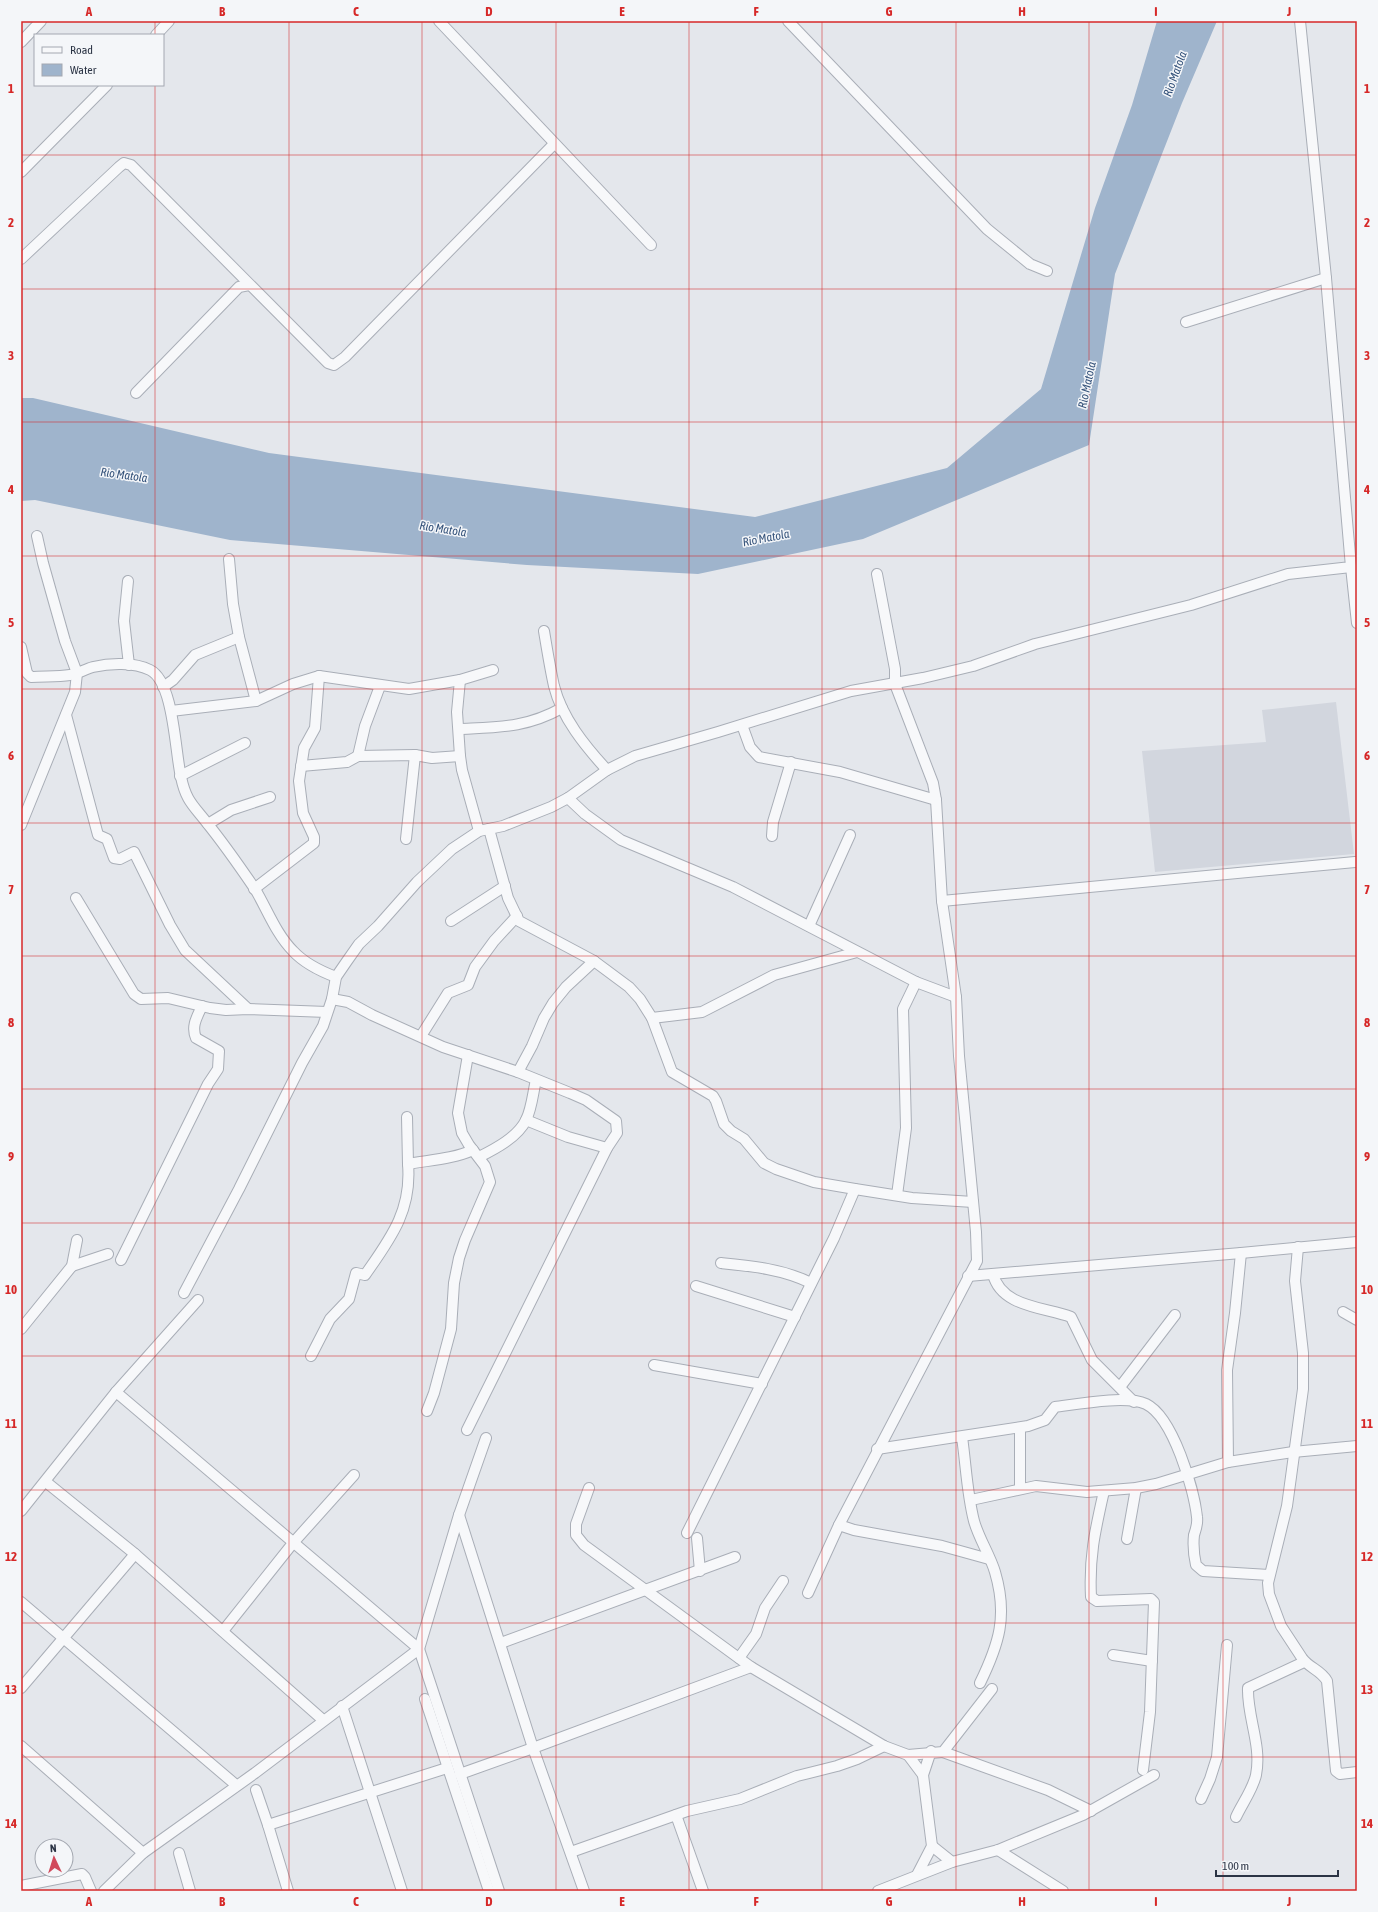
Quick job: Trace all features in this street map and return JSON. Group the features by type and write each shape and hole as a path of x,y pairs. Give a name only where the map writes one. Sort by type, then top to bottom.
{"street":[{"path":"21,42 41,21"},
{"path":"157,34 170,21"},
{"path":"439,21 651,245"},
{"path":"788,21 987,229 1030,264 1047,271"},
{"path":"1300,21 1326,278 1357,623"},
{"path":"21,172 106,86"},
{"path":"21,259 124,164 131,165 328,363 334,365 345,357 554,144"},
{"path":"1186,322 1326,278"},
{"path":"136,393 239,287 249,285"},
{"path":"21,825 76,692 77,673 65,642 46,576 38,536"},
{"path":"229,559 233,604 239,637 256,701"},
{"path":"184,1293 322,1026 332,1000 336,977 359,944 417,882 452,849 484,830 503,826 551,807 568,798 607,770 635,756 742,725 850,691 896,684 973,666 1035,644 1191,605 1288,574 1351,567"},
{"path":"808,1593 839,1525 877,1449 977,1261 959,1056 956,997 942,901 936,800 933,783 896,684 896,669 877,574"},
{"path":"128,581 124,621 129,665"},
{"path":"544,631 555,687 562,708 572,726 593,755 607,770"},
{"path":"163,687 173,680 195,656 239,637"},
{"path":"21,647 26,673 31,677 77,673 93,667 109,664 129,665 151,670 159,678 171,711 180,776 185,795 192,806 208,824 254,889 292,951 313,968 336,977"},
{"path":"171,711 256,701 293,684 319,676 409,689 460,680 494,670"},
{"path":"254,889 314,843 314,837 303,813 299,781 304,748 315,728 319,676"},
{"path":"460,680 457,712 462,770 505,886 508,898 520,921 594,961 629,987 640,999 652,1018 672,1072 713,1096 724,1124 731,1131 744,1139 764,1163 814,1182 897,1195 973,1202"},
{"path":"358,756 365,726 380,686"},
{"path":"459,729 518,725 546,717 562,708"},
{"path":"66,715 98,835 107,839 114,858 120,859 134,852 170,925 185,950 248,1009"},
{"path":"742,725 750,747 759,756 840,772 936,800"},
{"path":"180,776 245,742"},
{"path":"301,766 347,762 358,756 415,755 432,758 460,756"},
{"path":"406,839 415,755"},
{"path":"772,836 773,822 791,762"},
{"path":"208,824 231,810 270,797"},
{"path":"568,798 585,814 621,840 733,887 916,982 956,997"},
{"path":"809,926 850,835"},
{"path":"942,901 1355,862"},
{"path":"451,921 505,886"},
{"path":"76,898 134,994 141,999 168,998 226,1010 248,1009 327,1012"},
{"path":"421,1036 448,993 468,985 475,967 494,941 517,916"},
{"path":"652,1018 702,1012 774,975 857,952"},
{"path":"518,1072 532,1046 544,1018 553,1003 566,987 594,961"},
{"path":"897,1195 906,1128 902,1009 916,982"},
{"path":"332,1000 348,1002 372,1015 421,1036 442,1047 518,1072 570,1093 586,1100 616,1121 616,1133 607,1148 467,1430"},
{"path":"121,1260 208,1084 218,1069 219,1051 196,1038 194,1032 194,1026 202,1006"},
{"path":"427,1411 434,1393 451,1329 454,1283 459,1258 465,1240 490,1182 489,1174 462,1133 458,1112 468,1055"},
{"path":"408,1164 493,1150 508,1139 526,1120 536,1080"},
{"path":"311,1356 330,1319 349,1299 356,1273 365,1275 396,1227 405,1208 408,1164 407,1117"},
{"path":"526,1120 568,1137 607,1148"},
{"path":"687,1533 834,1238 855,1189"},
{"path":"21,1329 72,1266 78,1240"},
{"path":"968,1276 1357,1242"},
{"path":"1298,1247 1295,1281 1302,1353 1303,1389 1283,1526 1269,1575 1269,1594 1281,1626 1304,1662 1324,1675 1328,1681 1336,1771 1340,1774 1357,1772"},
{"path":"1228,1462 1227,1370 1241,1253"},
{"path":"72,1266 108,1254"},
{"path":"721,1263 766,1269 800,1277 811,1283"},
{"path":"992,1274 1000,1291 1027,1305 1071,1316 1092,1360 1134,1402"},
{"path":"696,1286 795,1317"},
{"path":"21,1512 116,1392 198,1300"},
{"path":"1343,1312 1357,1320"},
{"path":"1120,1388 1176,1315"},
{"path":"654,1364 762,1384"},
{"path":"116,1392 419,1649 499,1891"},
{"path":"877,1449 1020,1428 1045,1420 1056,1407 1112,1401 1145,1404 1163,1418 1176,1444 1186,1474 1198,1524 1194,1536 1196,1565 1203,1571 1269,1575"},
{"path":"1020,1428 1020,1489"},
{"path":"962,1437 974,1522 995,1571 999,1590 1002,1627 993,1657 980,1683"},
{"path":"104,1891 143,1854 419,1649 459,1515 486,1438"},
{"path":"971,1500 1036,1486 1087,1492 1136,1488 1156,1484 1228,1462 1293,1452 1357,1446"},
{"path":"223,1631 293,1542 354,1475"},
{"path":"46,1482 135,1554 323,1720"},
{"path":"589,1488 578,1518 576,1536 584,1545 751,1667 884,1746 908,1755 932,1751 943,1752 1048,1790 1091,1811"},
{"path":"1127,1539 1136,1488"},
{"path":"1104,1491 1091,1549 1091,1598 1097,1601 1153,1600 1155,1604 1150,1712 1143,1770"},
{"path":"459,1515 501,1643 533,1748 584,1891"},
{"path":"839,1525 854,1530 942,1546 989,1559"},
{"path":"697,1538 700,1571"},
{"path":"21,1688 135,1554"},
{"path":"501,1643 735,1558"},
{"path":"739,1658 756,1634 765,1608 783,1580"},
{"path":"21,1602 236,1785"},
{"path":"1201,1799 1210,1779 1217,1757 1227,1645"},
{"path":"1113,1655 1152,1661"},
{"path":"1236,1817 1254,1782 1257,1769 1257,1753 1248,1688 1304,1662"},
{"path":"460,1774 751,1667"},
{"path":"943,1752 992,1689"},
{"path":"425,1699 489,1891"},
{"path":"342,1706 402,1891"},
{"path":"21,1746 143,1854"},
{"path":"571,1852 687,1811 740,1799 797,1776 837,1766 857,1759 884,1746"},
{"path":"918,1875 932,1846 923,1775 932,1751"},
{"path":"908,1755 923,1775"},
{"path":"268,1825 447,1768"},
{"path":"878,1891 952,1862 998,1850 1091,1811 1154,1775"},
{"path":"256,1790 288,1891"},
{"path":"676,1815 703,1891"},
{"path":"932,1846 952,1862"},
{"path":"998,1850 1049,1888 1062,1891"},
{"path":"179,1853 190,1891"},
{"path":"21,1886 82,1874 85,1876 91,1891"}],"shaded area":[{"path":"1336,702 1354,854 1155,872 1142,751 1266,742 1262,710"}],"water":[{"name":"Rio Matola","path":"1157,21 1217,21 1182,103 1115,274 1089,445 863,539 698,574 527,565 230,540 35,500 21,501 21,398 33,398 269,453 755,517 947,468 1041,389 1095,208 1132,105"}]}
